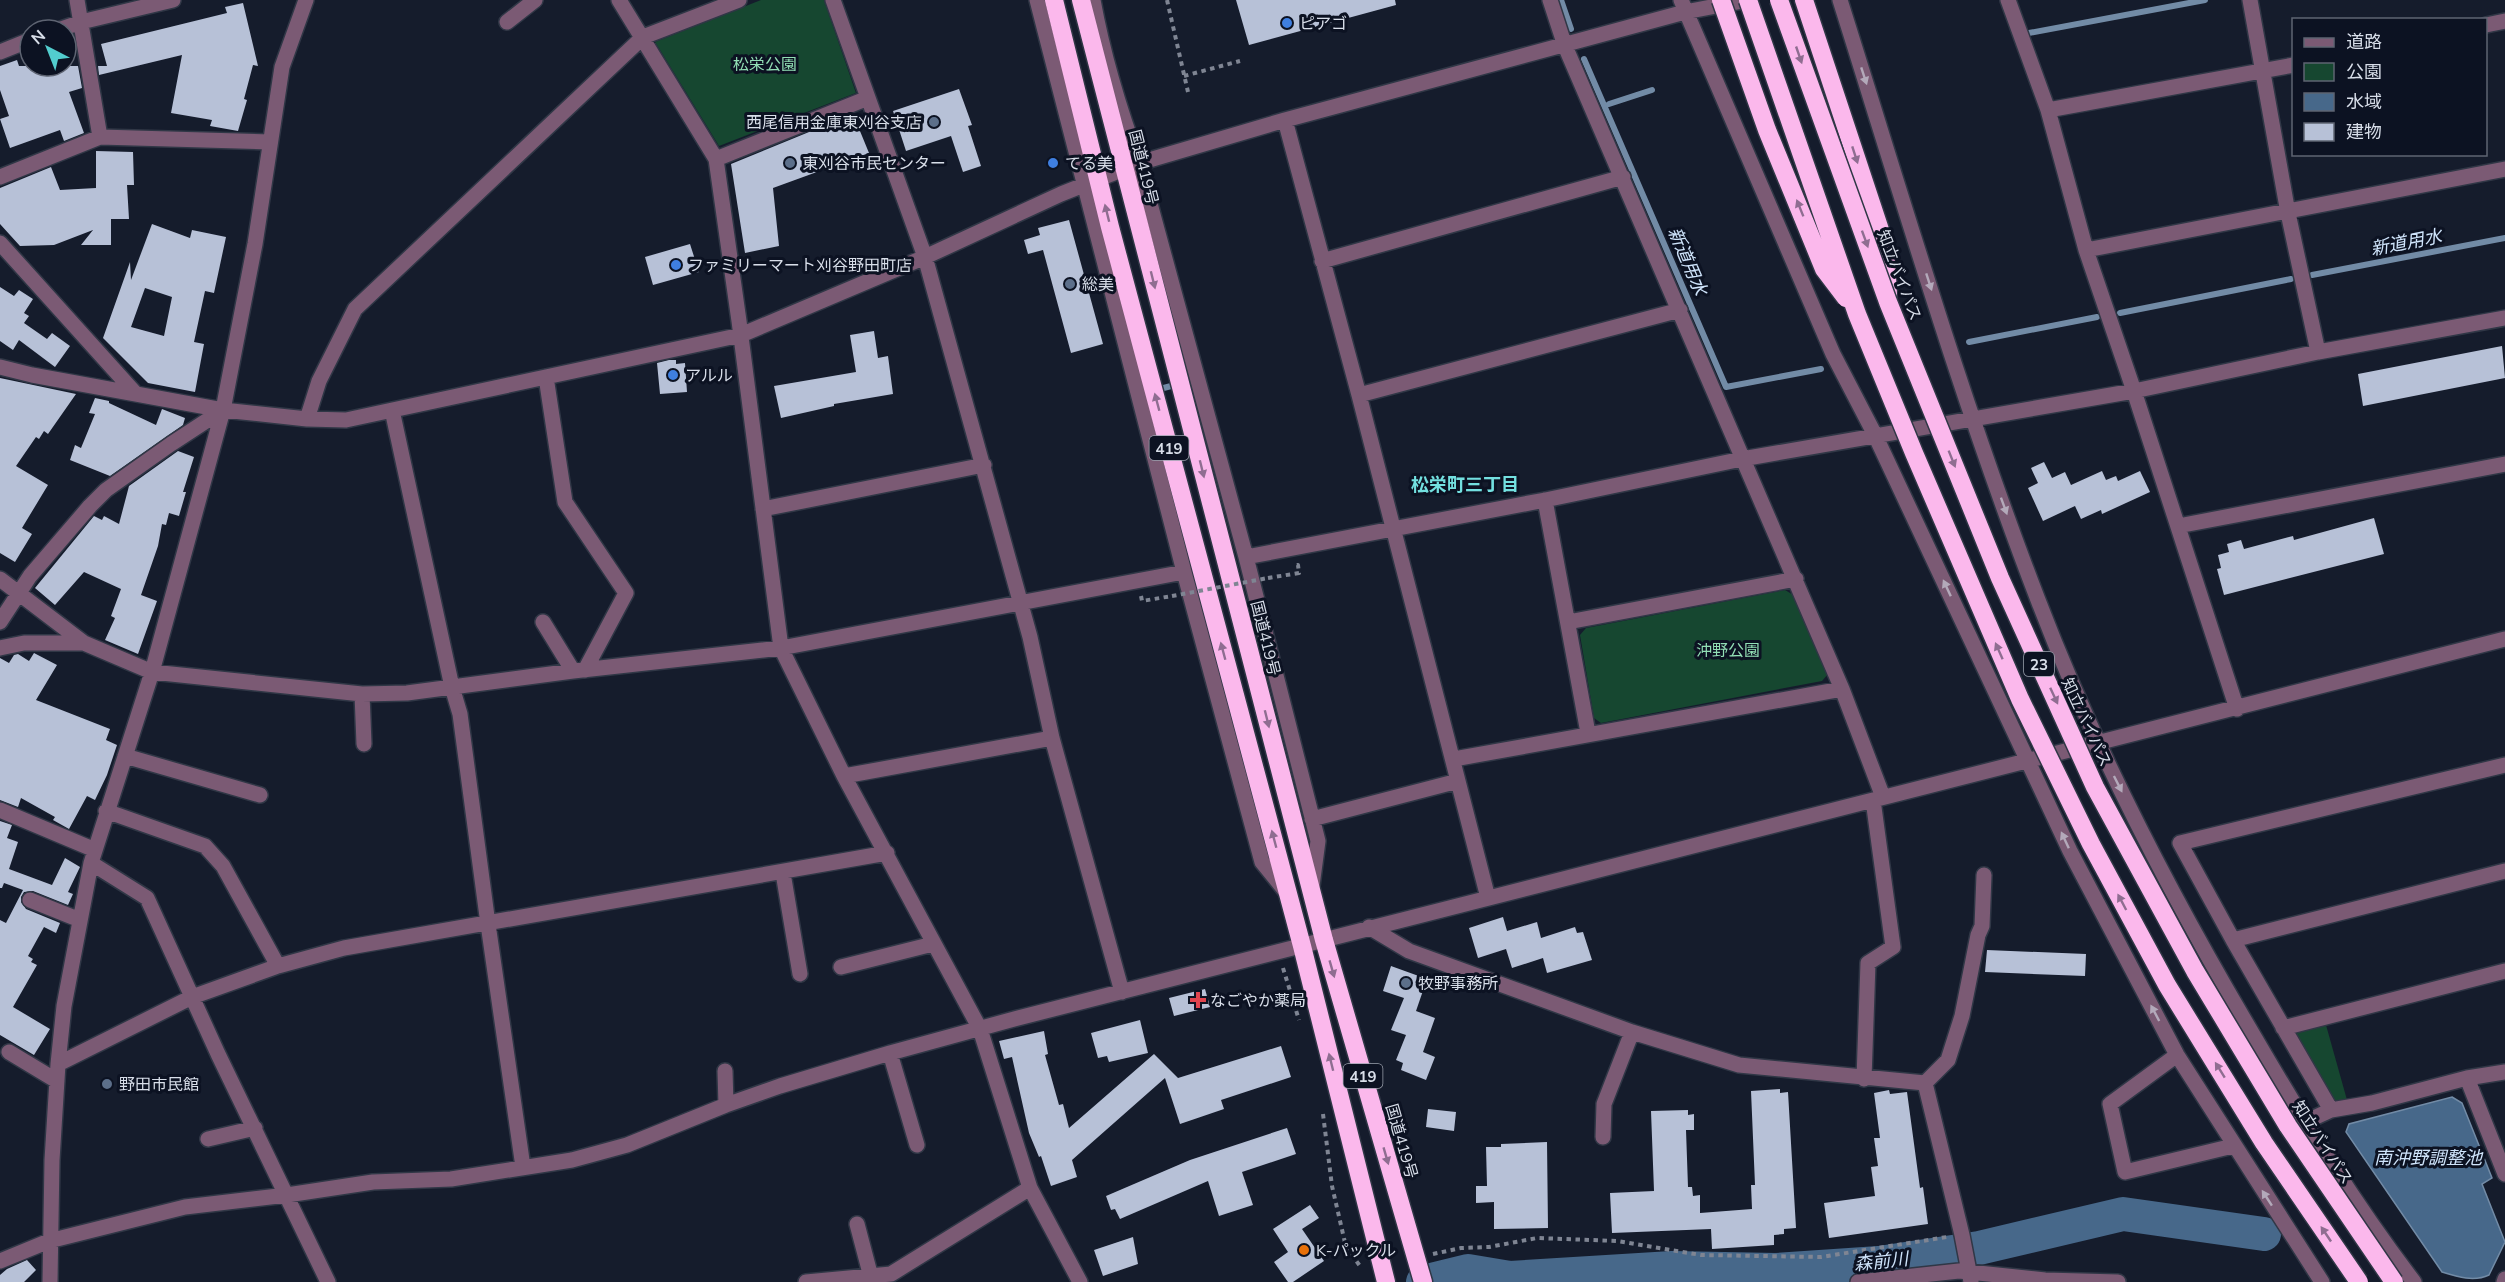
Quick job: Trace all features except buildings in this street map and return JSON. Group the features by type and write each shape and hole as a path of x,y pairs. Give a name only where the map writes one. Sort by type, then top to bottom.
{"highway":[{"name":"419","path":"1054,0 1092,182 1289,896 1386,1282"},
{"name":"国道419号","path":"1081,0 1132,166 1311,892 1423,1282"},
{"path":"1720,0 1767,130 1824,269 1857,314"},
{"name":"23","path":"1748,0 1857,314 2006,667 2091,844 2173,995 2264,1143 2359,1282"},
{"name":"知立バイパス","path":"1779,0 1888,302 2000,578 2095,787 2218,1010 2288,1126 2394,1282"},
{"path":"1804,0 1885,245 1888,302"}],"street":[{"path":"76,0 100,137"},
{"path":"78,23 173,0"},
{"path":"50,1282 49,1240 58,1064 64,1006 80,920 93,856 152,672 223,410 255,244 282,67 306,0"},
{"path":"507,22 535,0"},
{"path":"619,0 716,159 781,648 844,776 980,1029 1030,1188 1080,1282"},
{"path":"307,419 319,381 354,309 643,37 739,0"},
{"path":"833,0 925,257 984,465 1052,738 1122,992"},
{"path":"1037,0 1092,182 1184,572 1262,862 1289,896"},
{"path":"1093,0 1129,134 1132,166 1246,557 1318,841 1311,892"},
{"path":"1550,0 1565,46 1842,688 1878,798 1893,947 1868,963 1864,1078"},
{"path":"0,367 223,410 307,419 346,420 741,335 1132,166 1285,120 1565,46 1683,6 1748,0"},
{"path":"1840,0 1973,419 2038,601 2098,743 2203,950 2305,1122 2388,1249 2414,1282"},
{"path":"2008,0 2048,110 2086,250 2237,708"},
{"path":"2250,0 2265,72 2288,213 2318,352"},
{"path":"1683,6 1833,354 1875,435 2070,851 2177,1055 2322,1282"},
{"path":"2487,25 2505,21"},
{"path":"0,52 18,45"},
{"path":"2048,110 2292,65"},
{"path":"716,159 868,98"},
{"path":"1285,120 1454,759 1488,898"},
{"path":"0,177 100,137 270,142"},
{"path":"2086,250 2288,213 2505,169"},
{"path":"1322,261 1623,177"},
{"path":"0,243 136,394"},
{"path":"1359,395 1680,310"},
{"path":"1246,557 1545,500 1742,459 2134,391 2318,352 2505,318"},
{"path":"546,377 566,502 626,593 579,670"},
{"path":"0,622 30,576 106,490 223,410"},
{"path":"392,410 452,687 460,714 523,1167"},
{"path":"2178,526 2505,464"},
{"path":"763,509 984,465"},
{"path":"1545,500 1588,733"},
{"path":"0,579 84,643 152,672 362,694 407,693 579,670 781,648 1184,572"},
{"path":"1568,622 1796,579"},
{"path":"543,622 579,670"},
{"path":"0,1261 49,1240 185,1207 286,1196 373,1182 451,1179 572,1160 627,1145 726,1105 890,1053 1369,927 2505,639"},
{"path":"0,648 24,643 84,643"},
{"path":"1454,759 1842,688"},
{"path":"362,694 364,744"},
{"path":"844,776 1052,738"},
{"path":"125,756 260,795"},
{"path":"2331,1110 2180,843 2505,765"},
{"path":"1312,819 1458,781"},
{"path":"0,810 93,856 147,898 328,1282"},
{"path":"106,811 205,846 223,866 278,966"},
{"path":"58,1064 192,997 278,966 344,948 887,853"},
{"path":"2233,940 2505,871"},
{"path":"783,873 800,974"},
{"path":"1369,927 1409,951 1632,1032 1739,1065 1925,1083 1948,1060 1962,1016 1978,935 1982,926 1984,875"},
{"path":"30,900 80,920"},
{"path":"841,967 933,944"},
{"path":"2283,1028 2505,971"},
{"path":"1603,1137 1604,1104 1632,1032"},
{"path":"9,1052 57,1081"},
{"path":"890,1053 917,1145"},
{"path":"2177,1055 2110,1104 2125,1172 2233,1146"},
{"path":"725,1071 726,1105"},
{"path":"2305,1122 2331,1110 2372,1103 2467,1078 2505,1072"},
{"path":"2467,1078 2505,1174"},
{"path":"1925,1083 1970,1273"},
{"path":"207,1139 255,1128"},
{"path":"806,1282 891,1274 1030,1188"},
{"path":"857,1224 871,1277"},
{"path":"1858,1282 1959,1271 2045,1280 2118,1282"}],"path":[{"path":"1167,0 1188,93"},
{"path":"1184,76 1240,61"},
{"path":"1172,596 1299,573 1298,565 1287,567"},
{"path":"1282,968 1302,1030"},
{"path":"1321,1104 1332,1186 1346,1248 1360,1266"},
{"path":"1416,1259 1461,1248 1489,1247 1537,1238 1617,1240 1701,1255 1821,1257 1962,1236"}],"green space":[{"name":"松栄公園","path":"761,0 824,0 856,93 719,146 655,42"},
{"name":"沖野公園","path":"1785,590 1795,596 1828,674 1822,681 1601,723 1594,718 1580,635 1586,628"},
{"path":"2326,1025 2347,1100 2336,1103 2295,1033"}],"water":[{"name":"南沖野調整池","path":"2452,1097 2462,1103 2492,1178 2482,1184 2505,1242 2489,1275 2478,1278 2460,1277 2442,1272 2346,1132 2349,1124"}],"waterway":[{"name":"新道用水","path":"1561,0 1571,29"},
{"path":"2029,33 2205,0"},
{"name":"新道用水","path":"1584,59 1726,387 1821,369"},
{"path":"1609,104 1652,90"},
{"name":"新道用水","path":"2312,275 2505,238"},
{"name":"新道用水","path":"2120,313 2291,279"},
{"name":"新道用水","path":"1969,342 2097,317"},
{"path":"1156,390 1190,381"},
{"name":"森前川","path":"1423,1282 1468,1271 1510,1278 1672,1268 1776,1270 1879,1263 1979,1248 2123,1214 2264,1234"}],"place":[{"name":"ピアゴ","path":"1287,23"},
{"name":"西尾信用金庫東刈谷支店","path":"934,122"},
{"name":"東刈谷市民センター","path":"790,163"},
{"name":"てる美","path":"1053,163"},
{"name":"ファミリーマート刈谷野田町店","path":"676,265"},
{"name":"総美","path":"1070,284"},
{"name":"アルル","path":"673,375"},
{"name":"牧野事務所","path":"1406,983"},
{"name":"なごやか薬局","path":"1198,1000"},
{"name":"野田市民館","path":"107,1084"},
{"name":"K-パックル","path":"1304,1250"}],"district":[{"name":"松栄町三丁目","path":"1465,484"}]}
